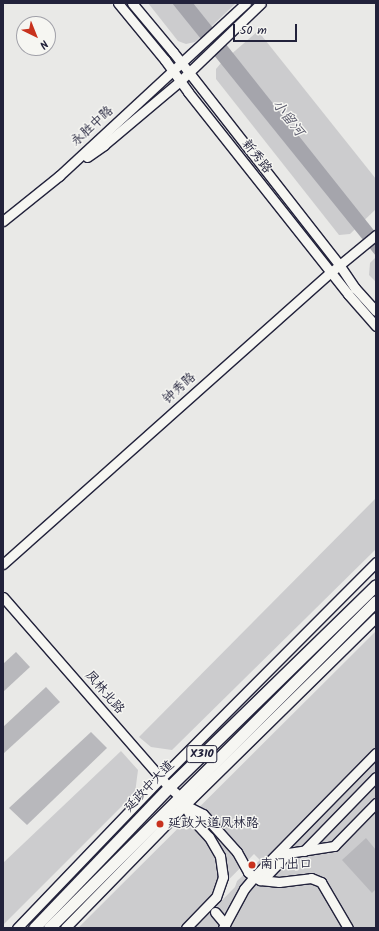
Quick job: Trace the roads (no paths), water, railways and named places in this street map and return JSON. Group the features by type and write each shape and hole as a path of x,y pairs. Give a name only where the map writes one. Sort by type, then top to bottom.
{"main road":[{"name":"延政中大道","path":"34,928 168,787 376,585"},
{"name":"延政中大道","path":"49,928 182,801 376,601"}],"street":[{"name":"新秀路","path":"118,3 173,70 331,272 376,326"},
{"name":"新秀路","path":"132,3 182,63 340,266 355,288 376,311"},
{"name":"永胜中路","path":"3,221 59,176 246,3"},
{"path":"59,176 104,145 180,80 261,3"},
{"name":"钟秀路","path":"3,564 331,272 376,235"},
{"path":"17,928 161,778 376,562"},
{"name":"凤林北路","path":"3,597 168,787 182,801"},
{"path":"65,928 182,801 376,617"},
{"path":"214,912 224,926 244,889 376,753"},
{"path":"304,851 376,777"},
{"path":"182,801 203,814 237,852 248,872 254,878 279,882 311,878 321,882 348,928"},
{"path":"182,801 193,820 209,837 220,856 223,877 216,897 186,928"},
{"path":"254,878 268,874 288,853 334,846 376,803"}],"place":[{"name":"延政大道凤林路","path":"160,824"},
{"name":"南门出口","path":"252,865"}],"water label":[{"name":"小留河","path":"288,118"}]}
